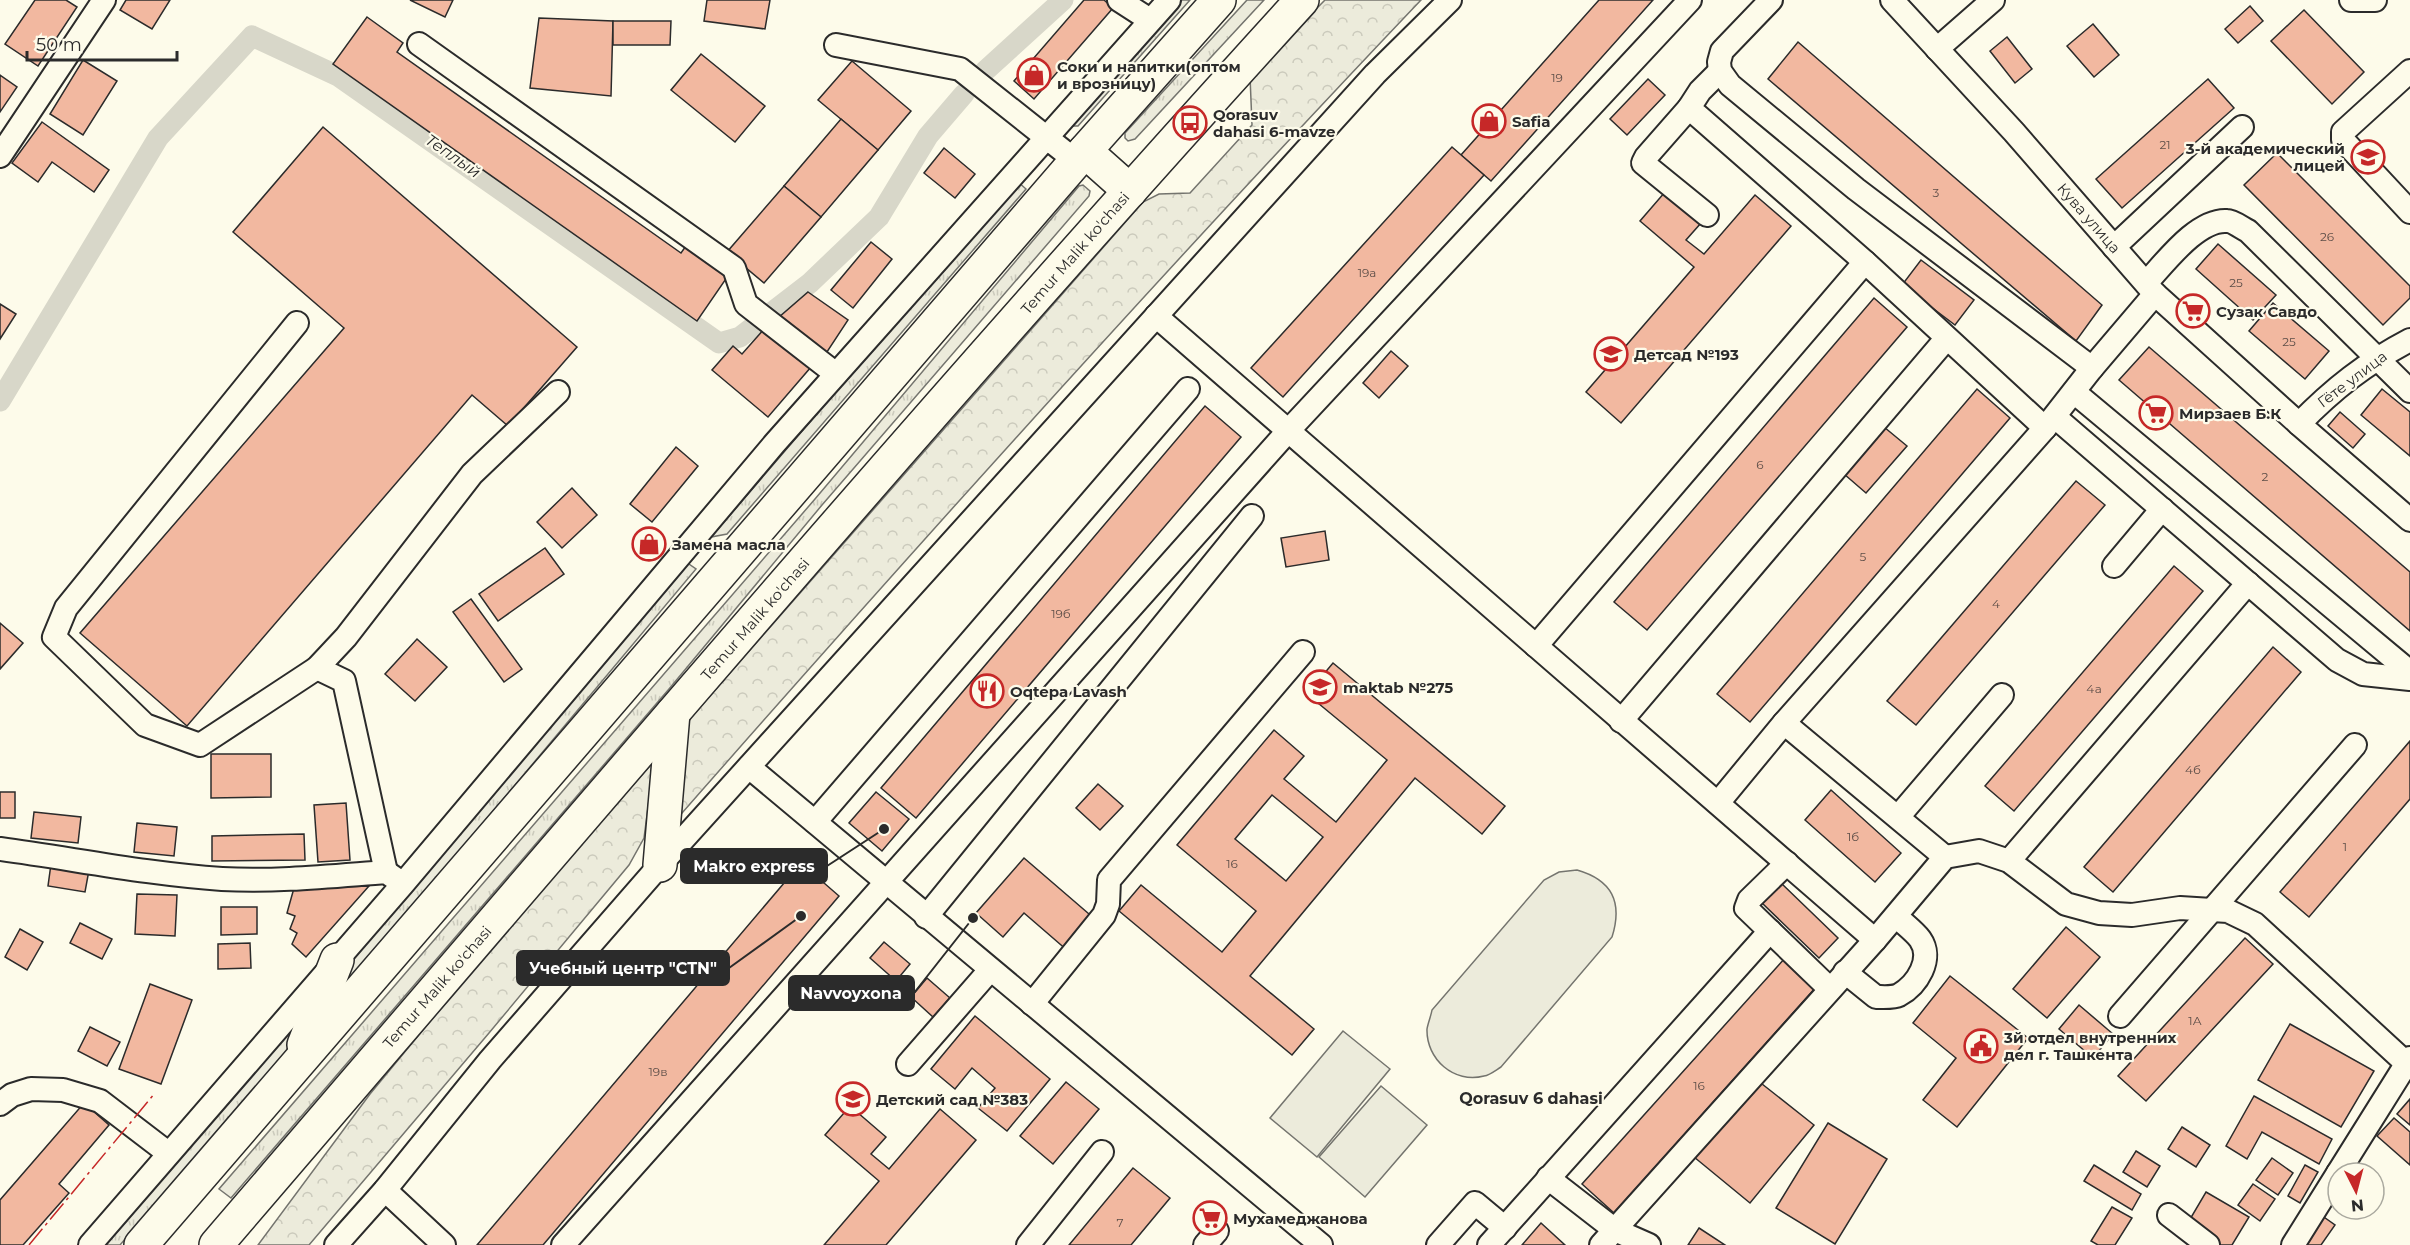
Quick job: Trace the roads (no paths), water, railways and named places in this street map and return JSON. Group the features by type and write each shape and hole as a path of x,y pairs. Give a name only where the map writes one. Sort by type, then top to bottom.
{"highway":[{"path":"141,1245 1080,156 1219,0"},
{"name":"Temur Malik ko'chasi","path":"216,1245 672,713 1130,191 1302,0"},
{"path":"1080,156 1130,191"},
{"path":"660,865 672,713"},
{"path":"296,1067 337,960"}],"street":[{"path":"0,156 104,0"},
{"path":"1119,0 1150,20"},
{"path":"90,1245 337,960 394,878 836,374 1169,0"},
{"path":"336,1245 385,1190 490,1060 660,865 1375,74 1450,0"},
{"path":"563,1245 1289,430 1690,0"},
{"path":"1771,0 1722,51 1719,62 1720,71 1730,84 1856,189 2092,368"},
{"name":"Кува улица","path":"1892,0 2151,289 2299,424 2410,520"},
{"path":"1937,49 1993,0"},
{"path":"2351,0 2375,0"},
{"path":"419,44 734,268 746,304 836,374"},
{"path":"836,45 960,69 1046,137 1080,156"},
{"path":"2410,70 2343,132 2343,140 2410,212"},
{"path":"1707,215 1643,163 1689,108 1700,91 1720,71"},
{"path":"1689,108 1864,262 1946,339 2162,509 2337,660 2363,674 2410,679"},
{"path":"2114,247 2242,127"},
{"path":"1718,803 1784,723 2050,422 2184,243 2209,223 2229,221 2248,231 2410,391"},
{"path":"1536,646 1864,262"},
{"path":"1156,316 1875,940"},
{"path":"297,323 66,608 54,637 145,725 200,745 317,668 346,637 472,474 558,392"},
{"path":"1622,721 1946,339"},
{"name":"Гёте улица","path":"2299,424 2327,394 2376,358 2410,340"},
{"path":"815,822 1188,389"},
{"path":"2074,392 2410,672"},
{"path":"2114,566 2162,509"},
{"path":"926,917 1252,516"},
{"path":"2009,861 2248,583"},
{"path":"1032,1004 1104,915 1108,903 1109,880 1303,652"},
{"path":"317,668 344,681 394,878"},
{"path":"1898,817 2002,695"},
{"path":"1784,723 1945,857"},
{"path":"2120,1016 2355,745"},
{"path":"749,768 1320,1245"},
{"path":"0,849 120,868 222,879 394,878"},
{"path":"1608,1237 1875,940 1945,857 1979,851 2009,861 2066,904 2099,913 2132,915 2180,909 2210,910 2228,912 2255,924 2408,1060 2345,1161"},
{"path":"1787,863 1749,900 1746,908 1830,989"},
{"path":"1845,972 1876,997 1898,996 1914,983 1924,966 1926,953 1920,940 1896,916"},
{"path":"1490,1245 1770,931"},
{"path":"908,1064 990,970"},
{"path":"0,1104 12,1095 31,1089 63,1090 100,1101 168,1153"},
{"path":"1028,1245 1102,1152"},
{"path":"1548,1178 1608,1237 1649,1245"},
{"path":"385,1190 444,1245"},
{"path":"2294,1245 2326,1193"},
{"path":"1438,1245 1475,1203 1505,1228"},
{"path":"2169,1215 2208,1245"}],"waterway":[{"name":"Теплый","path":"985,71 1063,0"},
{"name":"Теплый","path":"0,401 158,138 252,36 338,76 719,343 740,337 810,283 879,217 928,136 964,94"}],"place":[{"name":"Соки и напитки(оптом и врозницу)","path":"1034,75"},
{"name":"Safia","path":"1489,121"},
{"name":"Qorasuv dahasi 6-mavze","path":"1190,123"},
{"name":"3-й академический лицей","path":"2368,157"},
{"name":"Сузак Савдо","path":"2193,311"},
{"name":"Детсад №193","path":"1611,354"},
{"name":"Мирзаев Б.К","path":"2156,413"},
{"name":"Замена масла","path":"649,544"},
{"name":"maktab №275","path":"1320,687"},
{"name":"Oqtepa Lavash","path":"987,691"},
{"name":"Makro express","path":"884,829"},
{"name":"Учебный центр \"CTN\"","path":"801,916"},
{"name":"Navvoyxona","path":"973,918"},
{"name":"3й отдел внутренних дел г. Ташкента","path":"1981,1046"},
{"name":"Детский сад №383","path":"853,1099"},
{"name":"Мухамеджанова","path":"1210,1218"}],"district":[{"name":"Qorasuv 6 dahasi","path":"1531,1098"}]}
